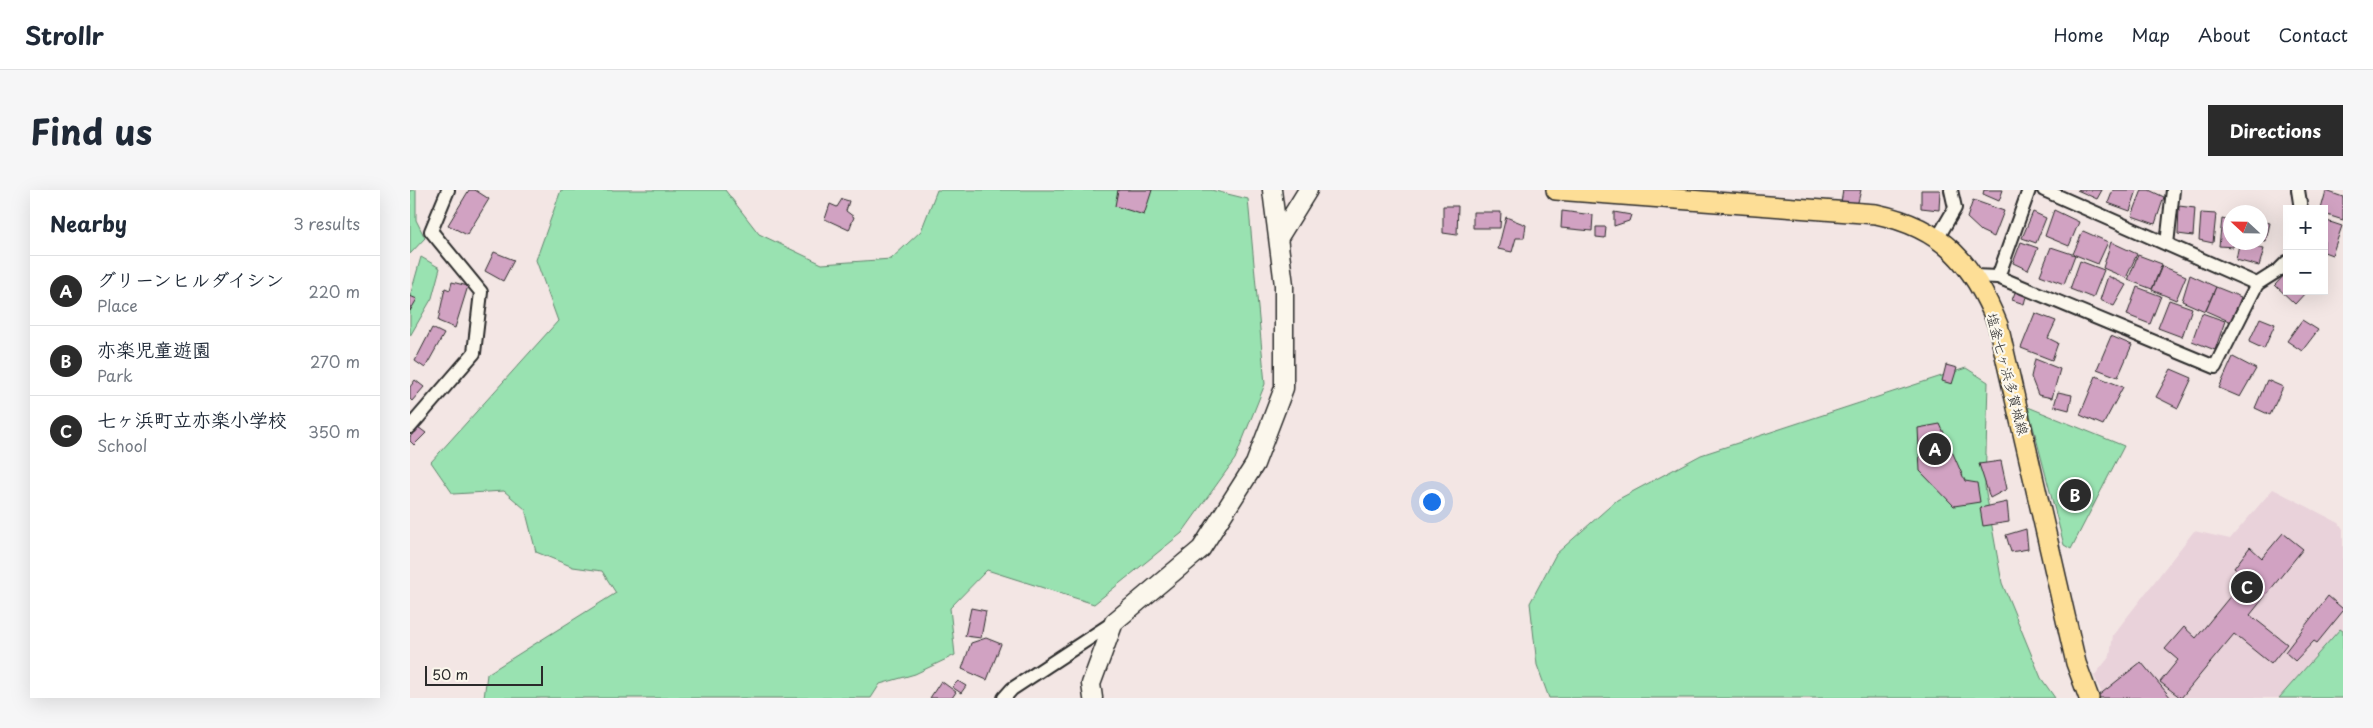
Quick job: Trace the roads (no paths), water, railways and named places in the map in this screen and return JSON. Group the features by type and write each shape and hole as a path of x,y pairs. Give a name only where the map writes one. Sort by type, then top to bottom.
{"main road":[{"name":"塩釜七ヶ浜多賀城線","path":"1556,190 1876,214 1905,222 1937,238 1952,251 1974,276 1987,298 1998,325 2076,664 2088,698"}],"street":[{"path":"410,427 474,353 481,292 431,231 448,190"},
{"path":"1004,698 1012,689 1114,622 1201,549 1255,464 1284,388 1284,285 1272,190"},
{"path":"1279,237 1308,190"},
{"path":"1937,238 1954,208 1951,190"},
{"path":"1998,277 2029,190"},
{"path":"2044,190 2258,284"},
{"path":"2167,244 2173,190"},
{"path":"2298,190 2300,205"},
{"path":"1974,276 1998,277 2215,367 2258,284 2283,266"},
{"path":"1093,698 1091,684 1114,622"}],"place":[{"name":"グリーンヒルダイシン","path":"1935,449"},
{"name":"亦楽児童遊園","path":"2075,495"},
{"name":"七ヶ浜町立亦楽小学校","path":"2247,587"}]}
